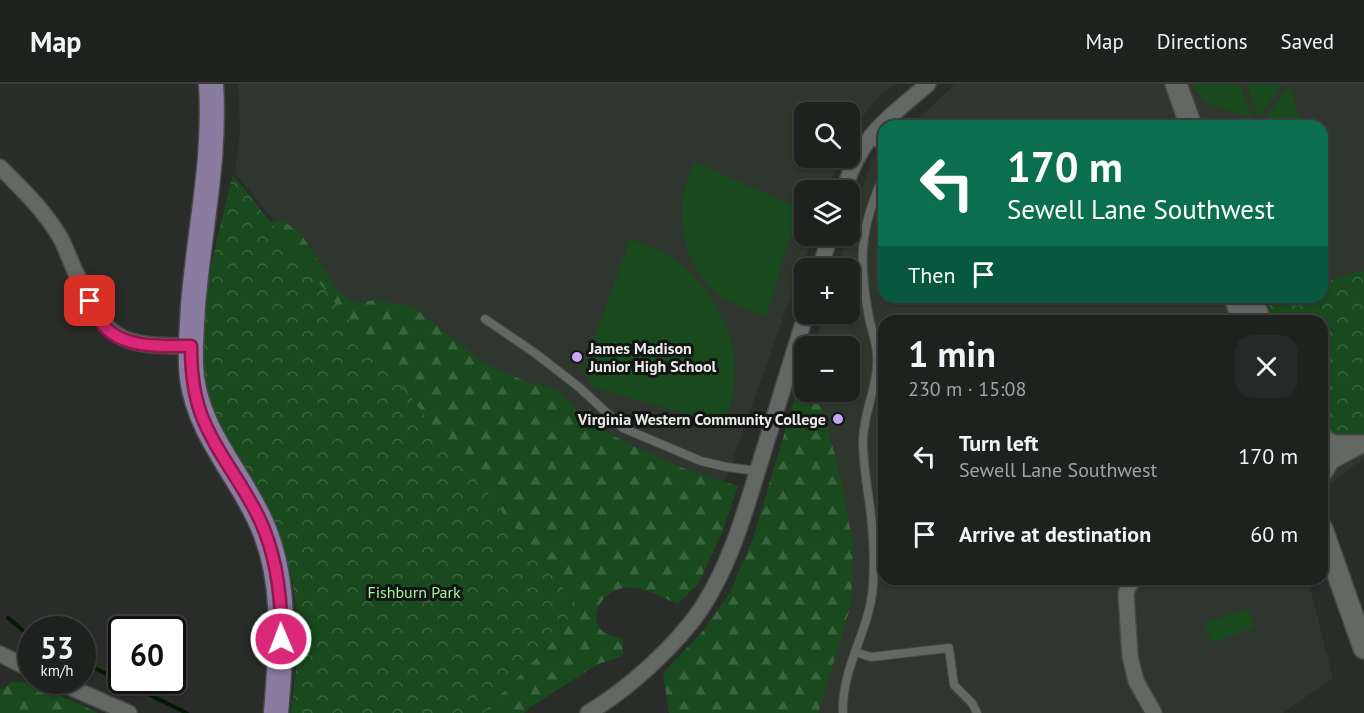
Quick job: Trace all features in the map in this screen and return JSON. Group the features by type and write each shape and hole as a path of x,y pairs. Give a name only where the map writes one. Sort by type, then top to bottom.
{"main road":[{"path":"211,84 212,149 196,272 191,346 192,379 201,415 260,519 277,573 282,623 276,711"},
{"path":"1162,84 1175,120"},
{"path":"1176,84 1189,120"},
{"path":"1328,546 1364,648"}],"street":[{"path":"887,120 928,84"},
{"path":"848,180 854,162 878,128"},
{"path":"0,167 50,221 105,326 122,338 137,343 155,346 191,346"},
{"path":"588,713 606,702 642,672 669,646 700,610 730,554 803,324"},
{"path":"1328,440 1336,443 1364,443"},
{"path":"1328,465 1364,443"},
{"path":"1130,585 1126,594 1130,656 1136,681 1154,713"},
{"path":"0,654 18,663"},
{"path":"86,694 129,713"}],"lane":[{"path":"870,137 878,143"},
{"path":"843,713 842,699 849,669 870,611 874,564 863,438 864,422 877,367 877,355 865,298 862,252 868,214 878,190"},
{"path":"485,319 535,353 580,388 623,428 701,461 758,471"},
{"path":"855,652 871,657 949,648 954,685 972,703 977,713"}],"shaded area":[{"name":"James Madison Junior High School","path":"238,84 894,84 877,98 860,120 860,102 794,102 794,168 836,168 831,180 794,180 794,246 808,246 804,258 794,258 794,287 726,479 588,608 235,173 240,129"},
{"name":"Virginia Western Community College","path":"955,84 1364,84 1364,459 1328,486 1328,315 878,315 878,585 1310,585 1333,678 1283,713 769,713 784,446 798,402 860,402 860,336 817,336 822,324 860,324 860,258 841,258 845,246 860,246 860,197 871,161 878,155 878,303 1328,303 1328,120 916,120"}],"green space":[{"path":"1192,84 1240,84 1252,118 1205,103"},
{"path":"1247,84 1282,84 1258,116"},
{"path":"1289,85 1301,120 1264,120"},
{"path":"694,162 792,205 794,224 766,317 720,296 702,278 690,256 683,231 682,206"},
{"name":"Fishburn Park","path":"233,175 582,612 483,713 291,713 297,631 291,575 274,521 258,489 221,430 208,399 205,382 203,330 205,304 214,252"},
{"path":"282,221 299,231 339,292 355,303 377,300 413,307 484,363 520,379 558,391 588,421 628,444 690,471 738,486 722,533 698,584 678,604 644,590 623,588 605,598 599,606 596,614 597,623 601,630 610,636 623,638 623,656 598,664 524,713 335,713 306,601 259,222"},
{"path":"630,239 660,251 681,265 709,295 720,313 733,353 735,373 733,394 724,425 593,387 583,370"},
{"path":"1364,271 1364,434 1340,435 1328,431 1328,315 1271,315 1268,303 1328,303 1328,281"},
{"path":"794,401 820,402 837,462 853,544 851,605 818,713 669,713 663,673 703,631 730,592 753,538"},
{"path":"1248,609 1254,628 1211,643 1205,623"},
{"path":"11,682 18,682 18,694 57,694 98,713 0,713 0,691"}],"waterway":[{"path":"8,618 18,626"},
{"path":"96,669 187,713"}],"place":[{"name":"James Madison Junior High School","path":"577,357"},
{"name":"Virginia Western Community College","path":"838,419"}],"route":[{"path":"90,301 105,326 122,338 155,346 191,346 192,379 201,415 260,519 269,544 277,573 282,623 281,639"}]}
